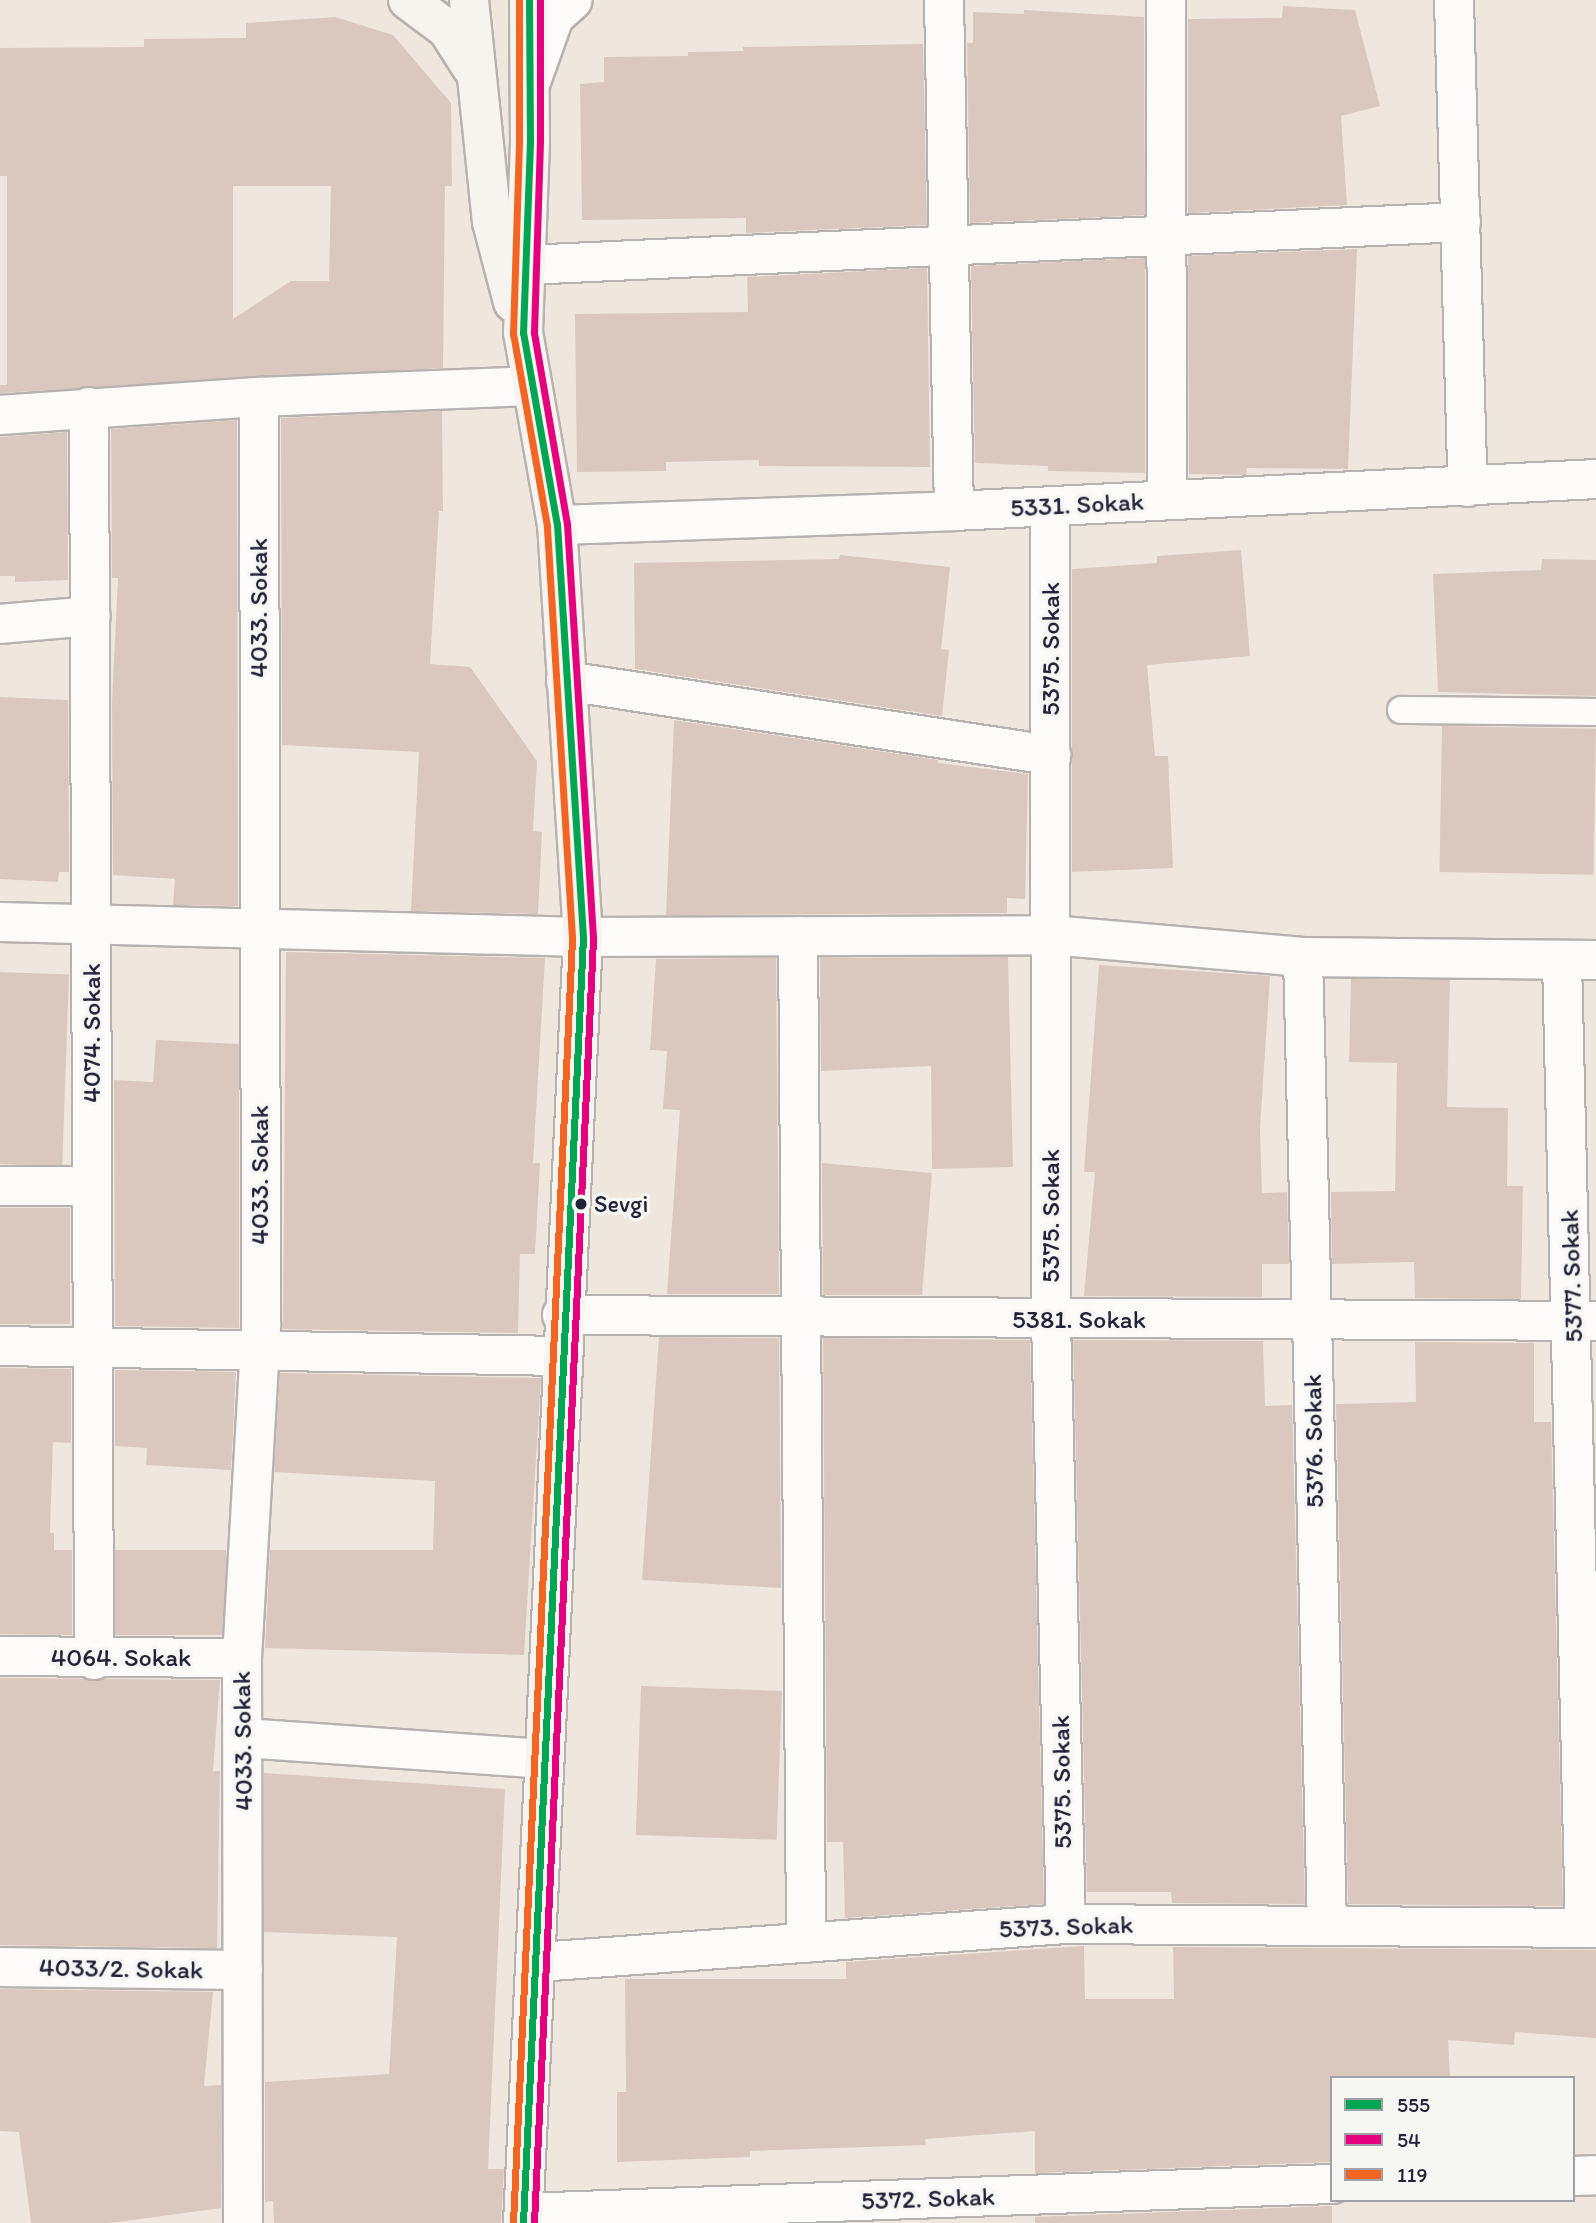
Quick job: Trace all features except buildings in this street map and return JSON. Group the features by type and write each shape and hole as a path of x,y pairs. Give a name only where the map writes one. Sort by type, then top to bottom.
{"main road":[{"path":"408,0 447,29 476,76"},
{"path":"469,0 492,222 523,332 530,386 557,525 583,937 560,1356 542,1759 538,1962 523,2218"},
{"path":"523,332 530,85 529,0"}],"street":[{"path":"530,85 543,38 554,17 573,0"},
{"path":"944,0 954,511"},
{"path":"1166,0 1167,500"},
{"path":"1454,0 1468,487"},
{"path":"526,265 1461,222"},
{"path":"0,415 259,397 530,386"},
{"name":"4033. Sokak","path":"243,2223 245,1738 242,1658 259,1349 259,397"},
{"name":"4074. Sokak","path":"89,407 94,1660"},
{"name":"5331. Sokak","path":"557,525 1051,507 1596,479"},
{"name":"5375. Sokak","path":"1051,507 1051,1320 1066,1924"},
{"path":"0,624 91,616"},
{"path":"566,681 1051,755"},
{"path":"0,922 583,937 1051,935 1303,957 1579,960"},
{"path":"798,936 806,1943"},
{"name":"5376. Sokak","path":"1303,957 1327,1926"},
{"name":"5377. Sokak","path":"1579,960 1591,1928"},
{"path":"0,1186 92,1186"},
{"name":"5381. Sokak","path":"562,1315 1051,1320 1585,1321"},
{"path":"0,1346 560,1356"},
{"name":"4064. Sokak","path":"0,1656 94,1660 242,1658"},
{"path":"245,1738 542,1759"},
{"name":"5373. Sokak","path":"538,1962 1066,1924 1591,1928"},
{"name":"4033/2. Sokak","path":"0,1967 243,1970"},
{"path":"1575,2176 1596,2175"},
{"name":"5372. Sokak","path":"523,2218 1330,2185"}],"lane":[{"path":"1401,710 1596,712"}],"transit line":[{"name":"119","path":"513,2223 572,937 547,526 513,334 519,141 519,0"},
{"name":"555","path":"523,2223 583,937 557,525 523,333 530,141 529,0"},
{"name":"54","path":"534,2223 593,937 567,524 534,332 540,141 540,0"}],"place":[{"name":"Sevgi","path":"581,1204"}]}
